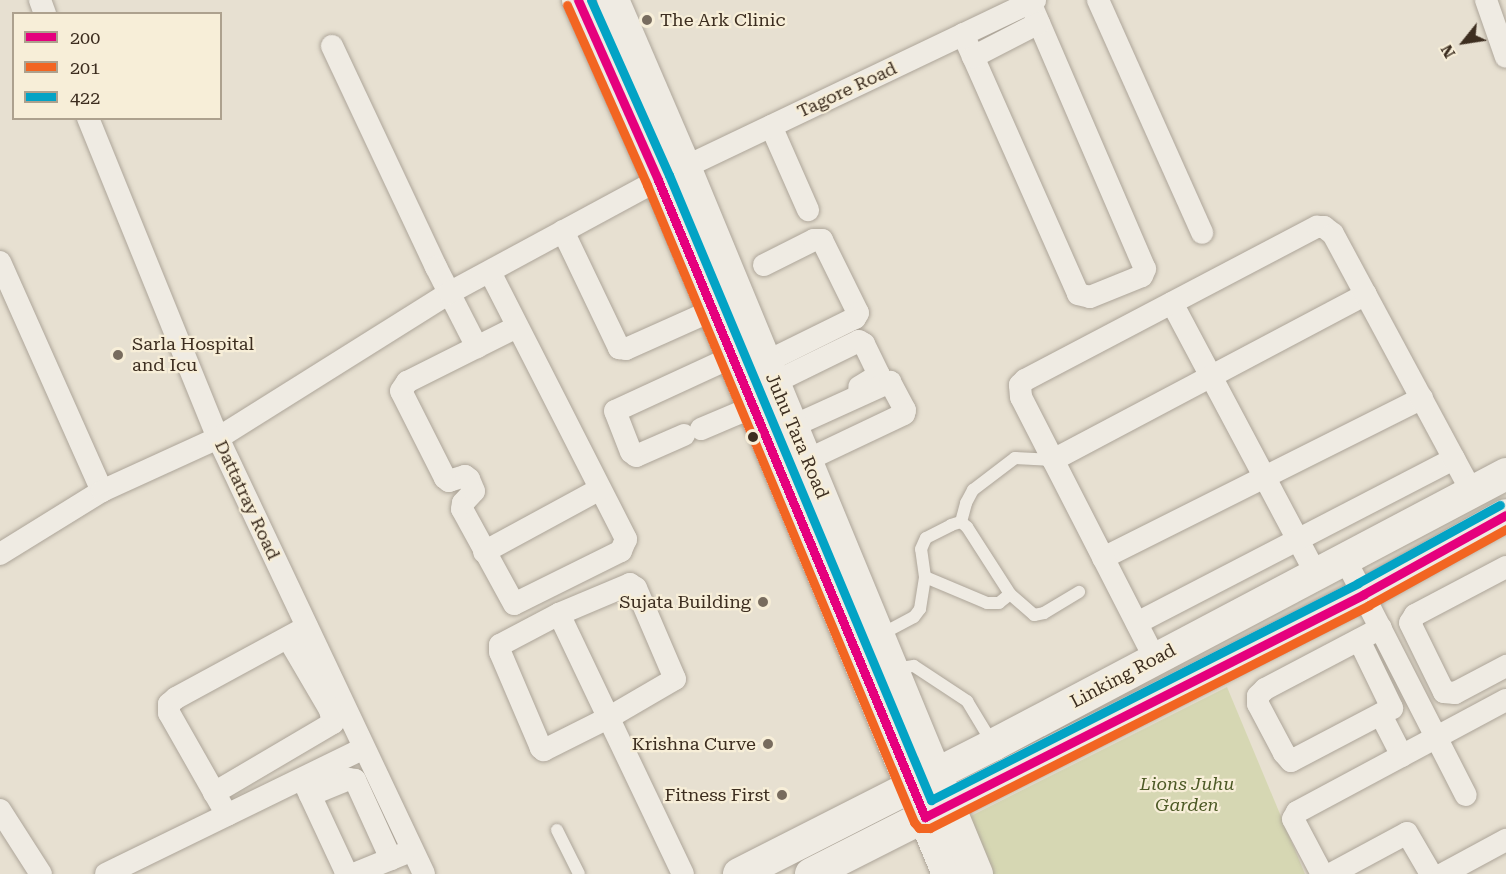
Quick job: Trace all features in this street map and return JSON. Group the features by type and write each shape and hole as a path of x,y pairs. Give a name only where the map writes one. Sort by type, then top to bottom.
{"main road":[{"name":"Juhu Tara Road","path":"578,0 671,173 750,273 770,372 807,460 867,629 938,810 977,874"},
{"name":"Juhu Tara Road","path":"612,0 671,173 713,310 753,407 867,629 894,669 925,781"},
{"name":"Linking Road","path":"738,874 925,781 1506,474"},
{"path":"1472,492 1498,520"},
{"name":"Linking Road","path":"812,874 1364,594 1498,520"},
{"path":"1005,739 1031,762"},
{"name":"Juhu Tara Road","path":"938,810 948,874"}],"street":[{"path":"1098,0 1202,233"},
{"path":"1486,0 1506,57"},
{"name":"Tagore Road","path":"0,554 102,490 218,438 449,293 671,173 1032,1"},
{"path":"963,34 1078,294 1090,297 1142,276 1145,268 1039,23 1032,1"},
{"path":"973,57 1039,23"},
{"path":"332,46 477,347"},
{"name":"Dattatray Road","path":"89,120 297,632 364,748 412,849 429,871"},
{"path":"771,126 808,210"},
{"path":"1155,659 1021,397 1020,385 1172,303 1317,227 1324,227 1333,234 1472,492"},
{"path":"563,231 619,348 626,349 713,310"},
{"path":"750,273 814,240 822,240 858,313 855,318 770,372"},
{"path":"0,262 102,490"},
{"path":"490,272 626,539 621,551 514,604 462,509 463,503 474,491 469,479 465,476 449,482 445,478 401,391 407,382 517,327"},
{"path":"1053,460 1366,294"},
{"path":"1172,303 1316,574"},
{"path":"770,372 859,341 864,344 879,374 876,380 792,424"},
{"path":"732,357 615,411 614,417 631,452 636,456 753,407"},
{"path":"792,424 890,382 905,410 904,414 807,460"},
{"path":"1103,558 1422,399"},
{"path":"1137,623 1454,459"},
{"path":"484,552 600,489"},
{"path":"1345,559 1466,795"},
{"path":"1506,567 1415,615 1410,623 1440,687 1449,694 1506,666"},
{"path":"630,584 636,588 675,679 608,718 548,750 540,748 499,650 503,642 559,614 630,584"},
{"path":"559,614 683,874"},
{"path":"214,793 333,723 330,710 297,632 172,700 169,704 169,713 214,793 227,815"},
{"path":"1359,640 1392,705 1390,710 1291,761 1284,753 1257,699 1261,692 1359,640 1414,635"},
{"path":"1322,874 1293,819 1294,814 1506,700"},
{"path":"1381,715 1402,756"},
{"path":"306,787 364,748"},
{"path":"117,872 227,815 306,787 349,778 355,780 391,859"},
{"path":"306,787 345,870 352,874 412,849"},
{"path":"0,810 41,874"},
{"path":"1331,874 1407,833 1431,874"},
{"path":"1443,874 1506,840"}],"lane":[{"path":"961,522 966,503 974,490 1015,458 1053,460"},
{"path":"867,629 917,614 920,609 925,577 921,549 926,538 961,522"},
{"path":"961,522 1010,594 1034,615 1044,613 1079,592"},
{"path":"925,577 987,603 999,603 1010,594"},
{"path":"894,669 914,666 967,700 1005,739"},
{"path":"557,830 579,874"}],"green space":[{"name":"Lions Juhu Garden","path":"1227,687 1305,874 993,874 969,817"}],"transit line":[{"name":"200","path":"578,0 658,180 925,817 1364,594 1506,515"},
{"name":"422","path":"591,0 669,175 931,800 1358,583 1500,505"},
{"name":"201","path":"567,5 647,185 914,822 919,828 930,828 1369,605 1506,529"}],"place":[{"name":"The Ark Clinic","path":"647,20"},
{"name":"Sarla Hospital and Icu","path":"118,355"},
{"name":"Sujata Building","path":"763,602"},
{"name":"Krishna Curve","path":"768,744"},
{"name":"Fitness First","path":"782,795"}]}
